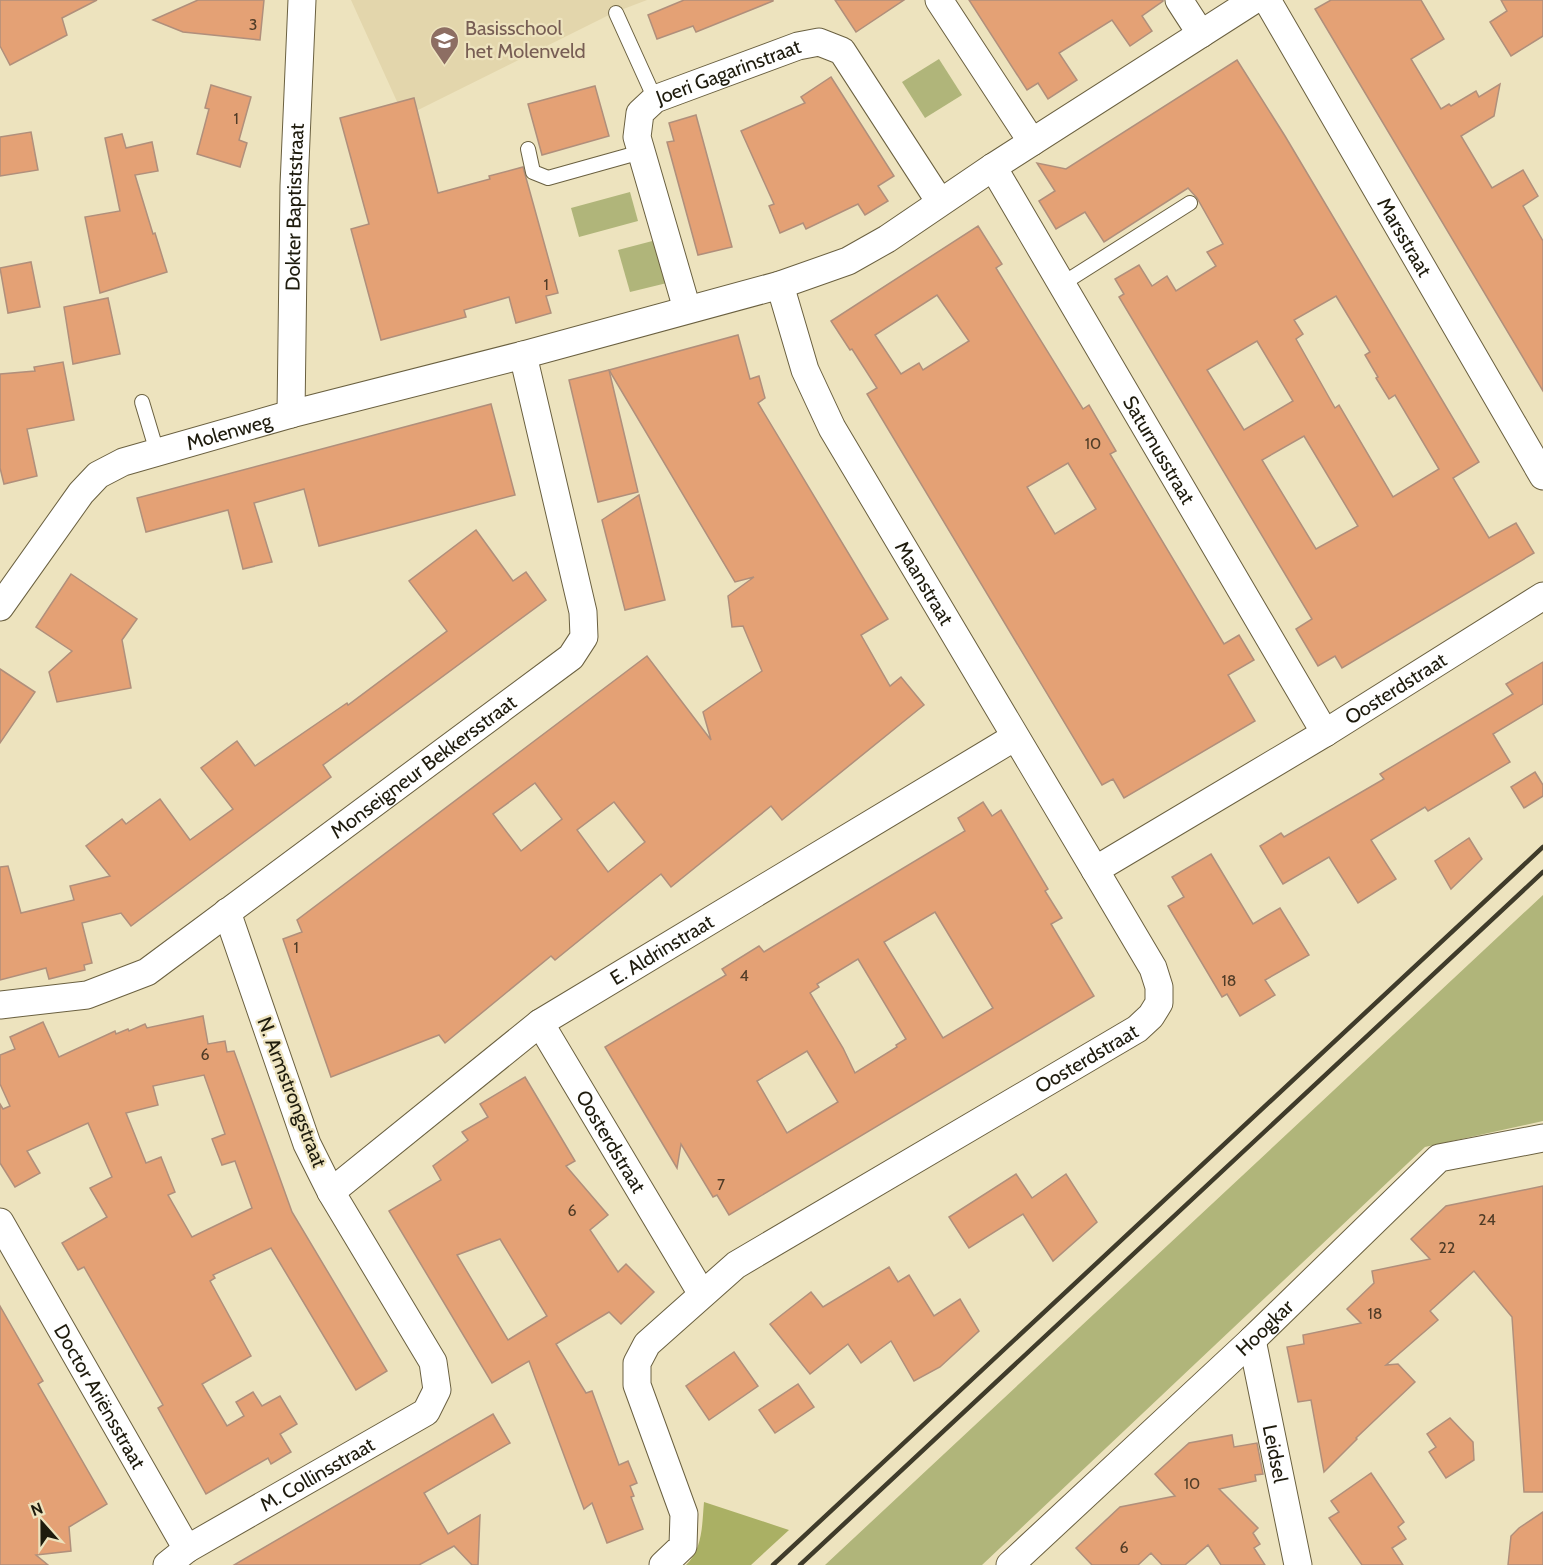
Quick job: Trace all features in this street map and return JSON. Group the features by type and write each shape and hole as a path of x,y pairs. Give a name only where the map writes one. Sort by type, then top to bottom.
{"street":[{"name":"Dokter Baptiststraat","path":"291,414 294,186 302,0"},
{"path":"939,0 1032,142"},
{"path":"1179,0 1201,34"},
{"path":"523,355 780,285 848,261 887,239 993,167 1254,0"},
{"name":"Marsstraat","path":"1267,0 1543,476"},
{"name":"Joeri Gagarinstraat","path":"687,309 637,137 640,113 655,99 798,46 819,42 842,51 940,202"},
{"name":"Saturnusstraat","path":"993,167 1326,734"},
{"name":"Maanstraat","path":"780,285 805,370 832,428 1095,870"},
{"name":"Molenweg","path":"0,607 81,493 98,475 123,462 291,414 523,355"},
{"name":"Monseigneur Bekkersstraat","path":"0,1005 87,995 147,972 571,657 584,637 584,612 523,355"},
{"name":"Oosterdstraat","path":"540,1023 702,1294 736,1265 1137,1029 1151,1016 1158,1003 1159,987 1153,968 1095,870 1326,734 1543,596"},
{"name":"E. Aldrinstraat","path":"331,1192 540,1023 1015,737"},
{"name":"N. Armstrongstraat","path":"227,912 307,1144 331,1192 433,1362 437,1390"},
{"name":"Hoogkar","path":"1010,1565 1252,1340 1439,1158 1543,1138"},
{"name":"Doctor Ariënsstraat","path":"0,1222 177,1557"},
{"path":"663,1565 683,1546 684,1514 637,1385 637,1363 647,1344 702,1294"},
{"name":"Leidsel","path":"1252,1340 1298,1565"},
{"name":"M. Collinsstraat","path":"177,1557 426,1412 437,1390"}],"lane":[{"path":"616,13 655,99"},
{"path":"528,149 533,172 548,178 641,152"},
{"path":"1062,284 1190,203"},
{"path":"142,402 157,452"}],"shaded area":[{"name":"Basisschool het Molenveld","path":"351,0 647,0 613,13 404,117"}],"green space":[{"path":"939,59 962,95 925,118 902,82"},
{"path":"630,192 638,221 579,237 571,208"},
{"path":"660,239 671,282 630,292 618,250"},
{"path":"1543,895 1543,1121 1425,1147 982,1565 825,1565"},
{"path":"704,1502 789,1530 751,1565 686,1565 692,1559 699,1544"}],"building":[{"path":"0,0 97,0 62,18 67,35 10,65 0,46"},
{"path":"198,0 264,0 260,40 183,32 153,20"},
{"path":"684,0 773,1 696,32 693,26 657,39 648,15"},
{"path":"835,0 904,0 856,32"},
{"path":"969,0 1163,1 1142,16 1152,31 1130,46 1112,20 1059,53 1077,80 1048,99 1038,83 1027,90"},
{"path":"1331,0 1421,0 1444,39 1411,59 1441,109 1449,104 1451,106 1476,91 1479,97 1500,84 1494,116 1461,136 1492,188 1523,170 1538,196 1523,206 1543,241 1543,391 1315,9"},
{"path":"1501,0 1543,0 1543,36 1511,56 1490,22 1507,11"},
{"path":"1237,60 1285,136 1479,462 1453,478 1489,538 1516,523 1534,553 1342,668 1335,656 1318,666 1296,629 1312,619 1119,297 1124,294 1115,279 1139,265 1152,286 1167,276 1176,291 1216,266 1207,252 1223,244 1197,198 1188,188 1104,242 1085,212 1056,229 1039,201 1055,191 1037,163 1066,169","holes":["1336,296 1370,352 1365,355 1378,377 1376,378 1389,399 1395,395 1439,469 1393,497 1339,405 1335,408 1296,339 1303,334 1294,320","1257,341 1293,401 1244,430 1207,370","1304,436 1358,526 1316,549 1262,460"]},
{"path":"831,77 894,176 878,186 888,201 865,215 858,204 806,229 803,223 780,233 769,206 774,204 741,131 805,103 801,97"},
{"path":"211,85 251,97 239,140 247,143 240,167 197,154 209,109 205,108"},
{"path":"595,86 609,136 542,155 528,104"},
{"path":"414,98 438,193 490,179 489,176 523,167 558,293 546,296 551,313 516,323 509,297 464,310 466,317 381,340 351,229 369,224 340,118"},
{"path":"696,115 732,247 698,255 667,142 674,141 669,123"},
{"path":"31,132 38,170 0,176 0,137"},
{"path":"122,134 126,148 152,142 158,171 135,175 167,272 100,293 85,217 120,211 105,138"},
{"path":"978,226 1002,264 996,268 1083,409 1089,405 1116,451 1110,454 1224,644 1239,635 1254,660 1228,675 1255,721 1124,798 1113,779 1102,785 867,394 877,388 831,321","holes":["937,295 969,341 923,370 919,363 901,374 875,335","1068,463 1096,509 1055,534 1027,487"]},
{"path":"31,262 40,307 8,313 0,268"},
{"path":"108,298 120,354 73,364 64,307"},
{"path":"738,335 750,379 759,376 765,398 758,403 888,619 861,635 890,686 901,677 924,705 782,820 771,806 671,887 661,874 555,960 551,956 445,1043 439,1035 331,1077 283,939 302,932 297,920 647,656 711,740 703,712 762,671 743,626 732,627 728,596 754,577 735,582 609,370","holes":["535,783 562,819 521,851 493,814","614,802 645,842 608,872 577,830"]},
{"path":"63,362 74,420 27,429 37,476 4,484 0,468 0,374 35,371 34,367"},
{"path":"609,370 638,492 598,502 569,380"},
{"path":"491,404 515,495 319,546 304,489 254,503 272,562 243,569 228,510 146,532 137,498"},
{"path":"639,495 665,600 625,610 602,520"},
{"path":"476,530 513,581 526,572 546,600 323,765 331,777 131,926 121,913 82,923 92,963 84,965 85,970 49,979 46,968 0,980 0,867 8,866 21,913 74,900 70,886 110,876 86,846 122,819 126,824 160,799 190,840 233,809 201,768 237,741 255,766 347,703 348,705 447,631 409,581"},
{"path":"71,574 137,619 122,640 131,688 57,702 49,672 72,651 36,627"},
{"path":"1543,662 1543,704 1493,734 1510,762 1428,811 1425,807 1371,840 1396,879 1358,903 1329,857 1283,884 1260,846 1281,833 1284,837 1384,779 1380,774 1513,694 1506,684"},
{"path":"0,669 35,692 0,743"},
{"path":"1535,772 1543,785 1543,796 1524,808 1511,787"},
{"path":"983,802 992,816 1001,810 1048,889 1045,891 1062,918 1051,924 1094,996 729,1215 717,1195 713,1197 681,1144 677,1168 605,1047 726,975 722,969 759,946 764,952 965,831 958,818","holes":["935,912 993,1008 943,1038 884,942","858,959 906,1039 855,1073 810,993 819,987 817,984","807,1051 838,1102 787,1133 757,1081"]},
{"path":"1469,838 1482,859 1451,889 1435,861"},
{"path":"1211,854 1253,924 1280,908 1309,955 1265,980 1275,995 1240,1016 1227,994 1222,997 1168,906 1184,897 1172,877"},
{"path":"203,1016 208,1044 225,1041 227,1052 234,1051 292,1212 387,1371 356,1390 271,1248 213,1275 215,1278 210,1281 251,1356 202,1384 227,1426 244,1416 236,1402 253,1392 262,1406 280,1396 297,1424 280,1434 291,1452 271,1464 268,1458 206,1494 158,1408 163,1405 119,1328 84,1267 78,1270 62,1243 107,1217 90,1188 112,1177 88,1123 27,1151 40,1173 15,1187 0,1163 0,1104 3,1109 10,1106 0,1084 0,1055 15,1049 10,1037 43,1022 59,1057 115,1031 116,1034 128,1029 129,1031 145,1024 147,1028","holes":["204,1075 225,1134 212,1139 222,1165 235,1161 252,1208 192,1237 168,1195 175,1192 161,1157 146,1163 126,1113 158,1105 153,1086"]},
{"path":"525,1077 575,1161 566,1166 608,1215 590,1230 618,1272 626,1264 654,1292 621,1324 609,1312 556,1344 586,1393 592,1391 619,1465 628,1461 637,1483 630,1486 634,1496 631,1497 643,1529 607,1543 592,1503 584,1509 529,1361 492,1383 389,1211 441,1180 433,1166 468,1140 462,1132 488,1117 480,1104","holes":["500,1239 547,1316 508,1340 457,1255"]},
{"path":"1016,1174 1032,1198 1066,1174 1097,1222 1053,1261 1023,1214 969,1248 949,1217"},
{"path":"1543,1186 1543,1492 1524,1492 1512,1317 1474,1271 1430,1311 1438,1320 1386,1365 1398,1364 1415,1382 1324,1472 1311,1400 1298,1402 1287,1347 1304,1344 1303,1335 1361,1323 1347,1309 1374,1283 1372,1271 1430,1259 1411,1239 1446,1206"},
{"path":"889,1267 898,1282 909,1275 934,1316 960,1299 979,1331 940,1367 914,1381 891,1341 861,1363 848,1344 810,1374 770,1324 811,1292 823,1307"},
{"path":"0,1306 43,1381 38,1384 107,1504 69,1527 71,1551 36,1555 48,1565 0,1565"},
{"path":"734,1352 758,1386 709,1420 686,1386"},
{"path":"798,1384 814,1407 775,1433 759,1410"},
{"path":"493,1414 510,1443 424,1493 448,1534 480,1515 478,1565 472,1565 454,1546 419,1565 234,1565"},
{"path":"1450,1418 1473,1442 1474,1460 1446,1478 1429,1452 1436,1447 1427,1434"},
{"path":"1232,1435 1234,1447 1257,1443 1263,1474 1255,1475 1256,1481 1219,1489 1258,1528 1253,1533 1260,1544 1254,1548 1265,1565 1221,1565 1208,1545 1185,1565 1162,1565 1151,1553 1138,1565 1092,1565 1076,1548 1120,1507 1175,1496 1155,1474 1189,1443"},
{"path":"1371,1473 1404,1522 1398,1527 1406,1539 1392,1548 1403,1565 1362,1565 1329,1518 1339,1512 1331,1501"},
{"path":"1543,1512 1543,1565 1508,1565 1511,1536"}],"railway":[{"path":"773,1565 1543,847"},
{"path":"800,1565 1543,872"}],"place":[{"name":"Basisschool het Molenveld","path":"444,66"}]}
